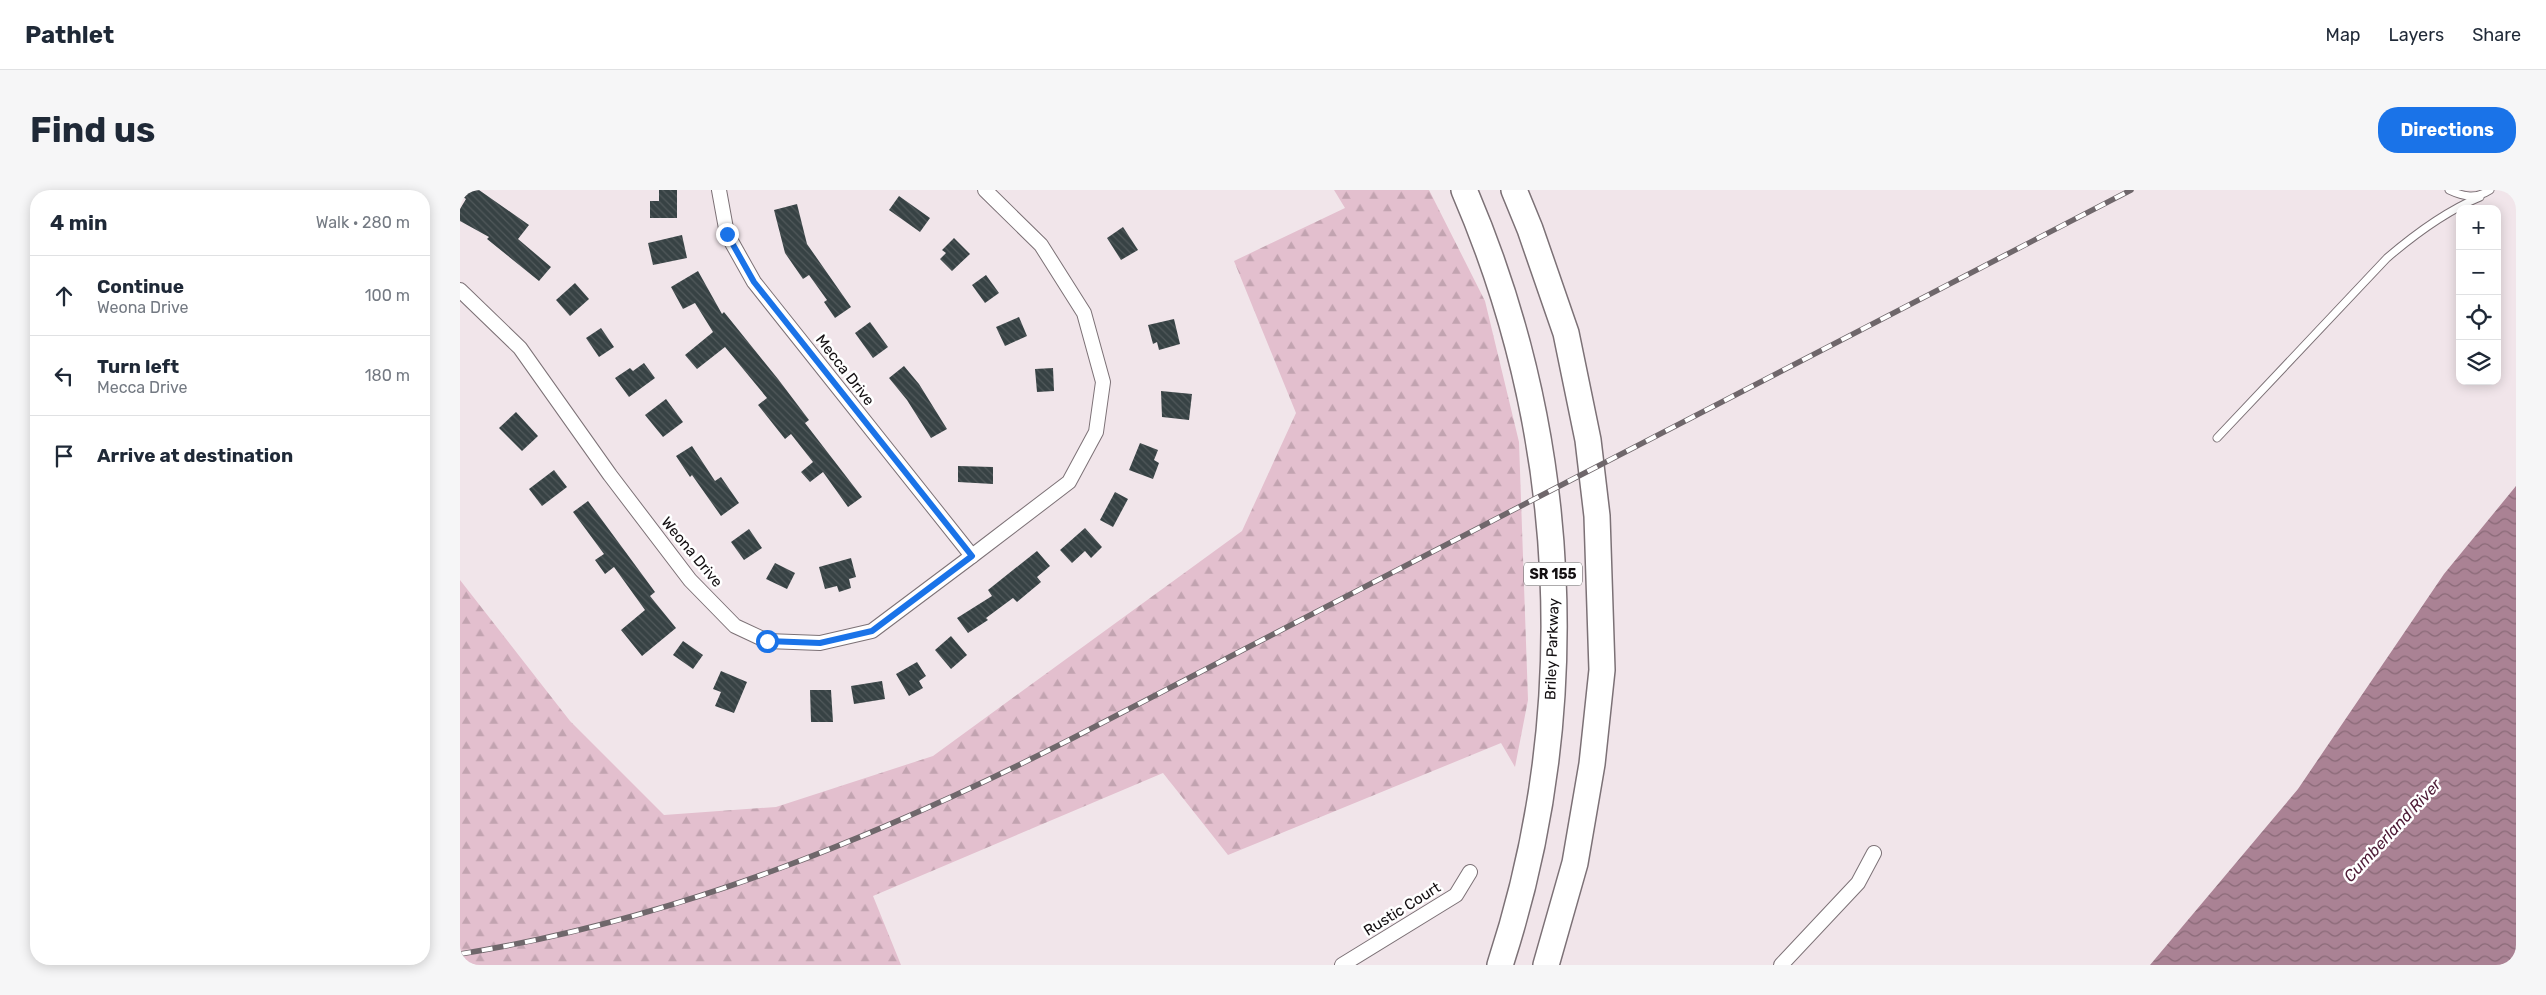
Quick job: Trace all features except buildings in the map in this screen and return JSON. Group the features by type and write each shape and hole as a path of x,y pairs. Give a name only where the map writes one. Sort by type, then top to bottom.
{"highway":[{"name":"Briley Parkway","path":"1464,190 1504,296 1526,370 1543,460 1553,551 1554,648 1547,754 1531,855 1500,965"},
{"name":"SR 155","path":"1514,190 1530,229 1566,333 1588,440 1598,516 1602,670 1592,764 1575,862 1546,965"}],"street":[{"name":"Mecca Drive","path":"718,190 727,234 754,282 972,556"},
{"name":"Weona Drive","path":"460,290 520,348 610,475 690,580 735,626 767,641 820,643 872,631 1070,482 1096,432 1103,382 1084,313 1041,245 986,190"},
{"path":"1781,965 1858,883 1874,853"},
{"name":"Rustic Court","path":"1342,965 1456,894 1470,872"}],"lane":[{"path":"2449,190 2461,196 2480,197"},
{"path":"2216,438 2387,258 2406,242 2460,205 2480,197 2490,190"}],"green space":[{"path":"1334,190 1429,190 1485,301 1519,442 1528,700 1515,767 1501,743 1228,855 1163,773 873,896 901,965 460,965 460,580 570,721 664,815 776,807 933,756 1242,531 1296,413 1234,261 1345,208"}],"water":[{"name":"Cumberland River","path":"2516,486 2516,965 2150,965 2298,789 2444,574"}],"railway":[{"path":"460,954 540,939 619,920 697,897 850,841 924,809 1071,739 2131,190"}],"route":[{"path":"727,234 754,282 972,556 872,631 820,643 767,641"}]}
